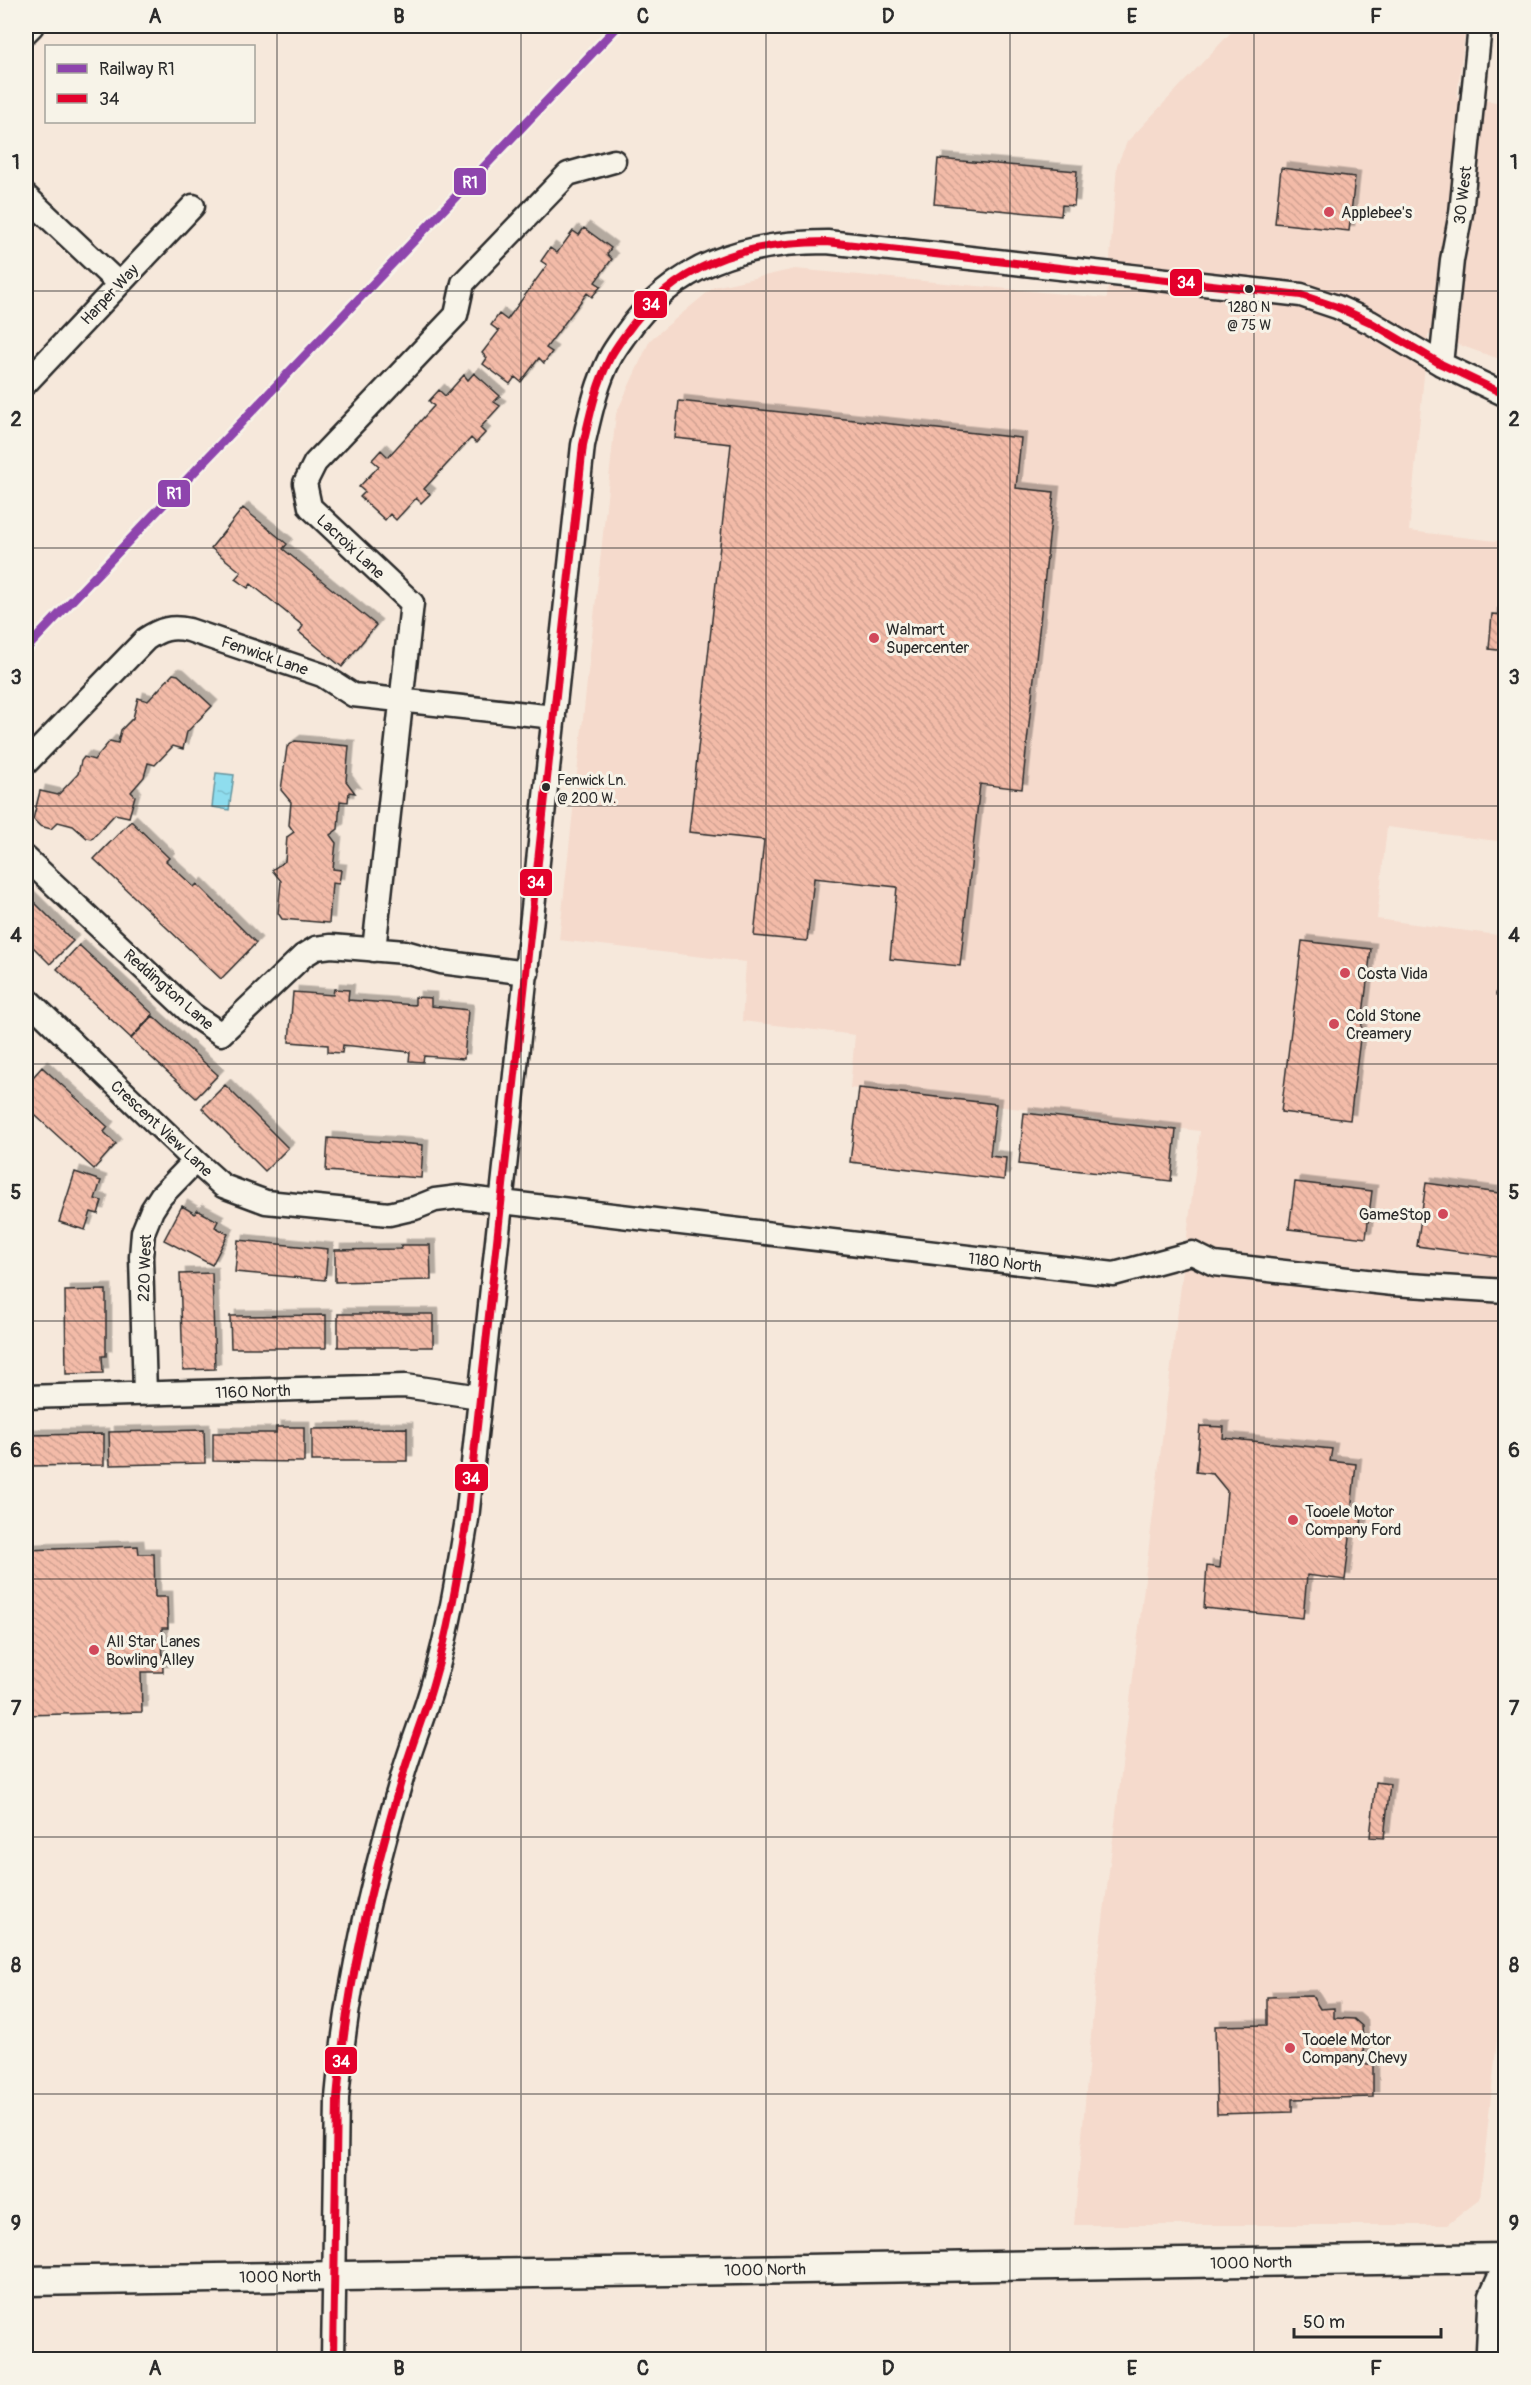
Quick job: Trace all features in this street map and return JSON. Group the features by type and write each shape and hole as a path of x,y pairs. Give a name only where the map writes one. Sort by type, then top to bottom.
{"highway":[{"path":"1493,2360 1496,2298 1506,2276"}],"main road":[{"name":"1000 North","path":"26,2281 1506,2258"}],"street":[{"path":"26,32 32,26"},
{"name":"30 West","path":"1441,364 1452,260 1461,213 1480,26"},
{"name":"Lacroix Lane","path":"374,950 412,603 310,507 305,483 315,463 456,315 463,283 568,174 614,161"},
{"path":"26,196 119,284"},
{"name":"Harper Way","path":"26,383 193,206"},
{"path":"333,2360 337,2098 340,2060 368,1898 402,1776 434,1683 467,1519 583,445 594,400 610,357 638,316 669,286 705,265 753,248 792,242 827,242 1301,295 1337,307 1370,322 1441,364 1506,395"},
{"name":"Fenwick Lane","path":"26,764 146,639 160,630 175,627 322,675 353,695 554,717"},
{"name":"Reddington Lane","path":"26,858 193,1015 221,1034 303,956 316,948 331,946 405,952 441,962 527,973"},
{"name":"Crescent View Lane","path":"26,998 223,1186 266,1202 389,1214 415,1208 435,1200 459,1197 501,1203"},
{"name":"220 West","path":"145,1394 141,1257 143,1232 160,1196 195,1161"},
{"name":"1180 North","path":"501,1203 1114,1274 1192,1253 1214,1264 1393,1284 1506,1292"},
{"name":"1160 North","path":"26,1397 405,1386 480,1397"}],"shaded area":[{"path":"1237,26 1466,26 1457,97 1505,103 1505,361 1428,334 1409,531 1505,542 1505,842 1387,827 1377,919 1505,936 1506,1957 1480,2199 1447,2225 1074,2225 1097,1969 1200,1131 850,1088 855,1035 742,1021 746,962 559,940 616,414 650,340 714,287 795,269 1107,298 1117,165 1127,142"}],"water":[{"path":"216,773 234,775 229,810 212,807"}],"building":[{"path":"938,159 1077,171 1074,206 1062,205 1061,216 934,204"},
{"path":"1281,168 1355,177 1349,231 1275,223"},
{"path":"584,228 611,248 607,254 612,259 595,282 601,286 592,297 587,293 546,348 552,352 544,363 539,358 521,382 515,377 510,384 483,364 487,358 482,353 499,331 491,325 499,314 507,320 547,265 541,261 550,248 557,253 573,231 579,235"},
{"path":"474,373 500,396 494,402 500,406 480,428 485,433 476,443 471,438 424,489 430,494 421,503 416,498 396,520 390,514 385,520 360,497 365,492 359,487 379,466 372,460 381,450 388,457 434,406 429,401 439,390 445,396 464,375 468,380"},
{"name":"Walmart Supercenter","path":"679,401 1021,438 1016,488 1054,492 1022,789 980,784 960,966 890,959 897,887 814,878 807,941 754,936 764,840 689,832 731,444 675,438"},
{"path":"243,508 287,544 283,549 376,625 342,667 299,632 303,626 251,584 248,588 235,579 241,572 211,548"},
{"path":"1492,614 1506,615 1506,651 1489,649"},
{"path":"173,674 178,675 212,706 187,732 183,749 173,746 155,765 148,763 144,777 131,792 135,796 129,817 115,814 92,839 87,838 73,826 58,822 51,829 40,826 33,819 40,791 58,795 78,774 84,757 94,760 110,741 118,743 121,730 133,718 138,698 148,701"},
{"path":"295,741 349,746 346,781 355,793 349,792 348,802 340,801 338,829 330,835 336,843 333,869 341,870 339,884 332,883 329,923 282,919 278,913 281,881 272,870 285,861 287,837 294,832 289,825 291,802 281,790 287,747"},
{"path":"131,821 169,858 166,861 194,887 197,884 256,943 221,979 94,859"},
{"path":"26,894 73,941 50,964 26,940"},
{"path":"1302,941 1371,949 1350,1120 1281,1112"},
{"path":"79,945 153,1014 131,1038 57,969"},
{"path":"1500,967 1506,967 1506,996 1496,995"},
{"path":"334,989 349,990 348,1000 415,1005 415,997 431,998 431,1006 468,1010 464,1059 424,1056 423,1062 409,1061 410,1052 343,1045 342,1053 328,1052 328,1045 289,1042 293,992 333,995"},
{"path":"153,1016 218,1075 196,1098 131,1039"},
{"path":"42,1067 108,1127 104,1132 116,1144 94,1169 26,1107 26,1085"},
{"path":"225,1085 288,1148 265,1171 202,1108"},
{"path":"859,1088 996,1104 990,1156 1006,1158 1004,1180 850,1162"},
{"path":"1024,1113 1176,1130 1171,1181 1019,1164"},
{"path":"328,1138 423,1145 421,1178 326,1171"},
{"path":"75,1172 101,1181 95,1199 102,1201 98,1214 91,1212 85,1230 59,1222"},
{"path":"1295,1182 1372,1191 1366,1238 1289,1229"},
{"path":"1426,1183 1506,1194 1506,1258 1417,1246"},
{"path":"182,1206 195,1214 197,1210 218,1221 215,1227 228,1234 212,1265 164,1240"},
{"path":"238,1240 328,1249 325,1280 235,1272"},
{"path":"401,1245 430,1245 431,1280 335,1282 335,1250 401,1249"},
{"path":"212,1273 215,1369 183,1370 180,1274"},
{"path":"106,1290 106,1356 102,1356 103,1373 66,1374 65,1291"},
{"path":"338,1314 433,1314 433,1347 338,1347"},
{"path":"326,1315 326,1348 231,1348 230,1316"},
{"name":"Tooele Motor Company Ford","path":"1200,1426 1224,1427 1223,1438 1332,1449 1330,1461 1356,1464 1351,1511 1362,1512 1361,1529 1351,1528 1345,1580 1307,1575 1303,1618 1204,1608 1207,1566 1220,1568 1227,1491 1213,1474 1196,1472"},
{"path":"276,1427 304,1427 304,1462 213,1461 213,1433 276,1433"},
{"path":"407,1428 407,1461 312,1461 312,1429"},
{"path":"204,1430 205,1463 110,1465 109,1432"},
{"path":"104,1434 104,1465 26,1466 26,1435"},
{"name":"All Star Lanes Bowling Alley","path":"138,1546 139,1554 154,1554 155,1597 167,1597 168,1628 162,1628 163,1672 141,1672 142,1712 26,1715 26,1550"},
{"path":"1376,1782 1390,1784 1384,1838 1370,1837"},
{"name":"Tooele Motor Company Chevy","path":"1312,1996 1320,2009 1334,2008 1334,2018 1354,2019 1362,2026 1364,2064 1373,2064 1373,2097 1292,2099 1292,2112 1217,2114 1215,2026 1267,2025 1267,1997"}],"rail line":[{"name":"R1","path":"26,649 618,26"}],"transit line":[{"name":"34","path":"333,2360 337,2098 341,2057 353,1977 370,1897 406,1766 444,1643 467,1519 583,445 597,389 613,352 644,311 689,274 740,253 797,243 827,242 1301,295 1337,307 1370,322 1441,364 1506,395"}],"place":[{"name":"Applebee's","path":"1329,212"},
{"name":"1280 N @ 75 W","path":"1249,289"},
{"name":"Walmart Supercenter","path":"874,638"},
{"name":"Fenwick Ln. @ 200 W.","path":"546,787"},
{"name":"Costa Vida","path":"1345,973"},
{"name":"Cold Stone Creamery","path":"1334,1024"},
{"name":"GameStop","path":"1443,1214"},
{"name":"Tooele Motor Company Ford","path":"1293,1520"},
{"name":"All Star Lanes Bowling Alley","path":"94,1650"},
{"name":"Tooele Motor Company Chevy","path":"1290,2048"}]}
